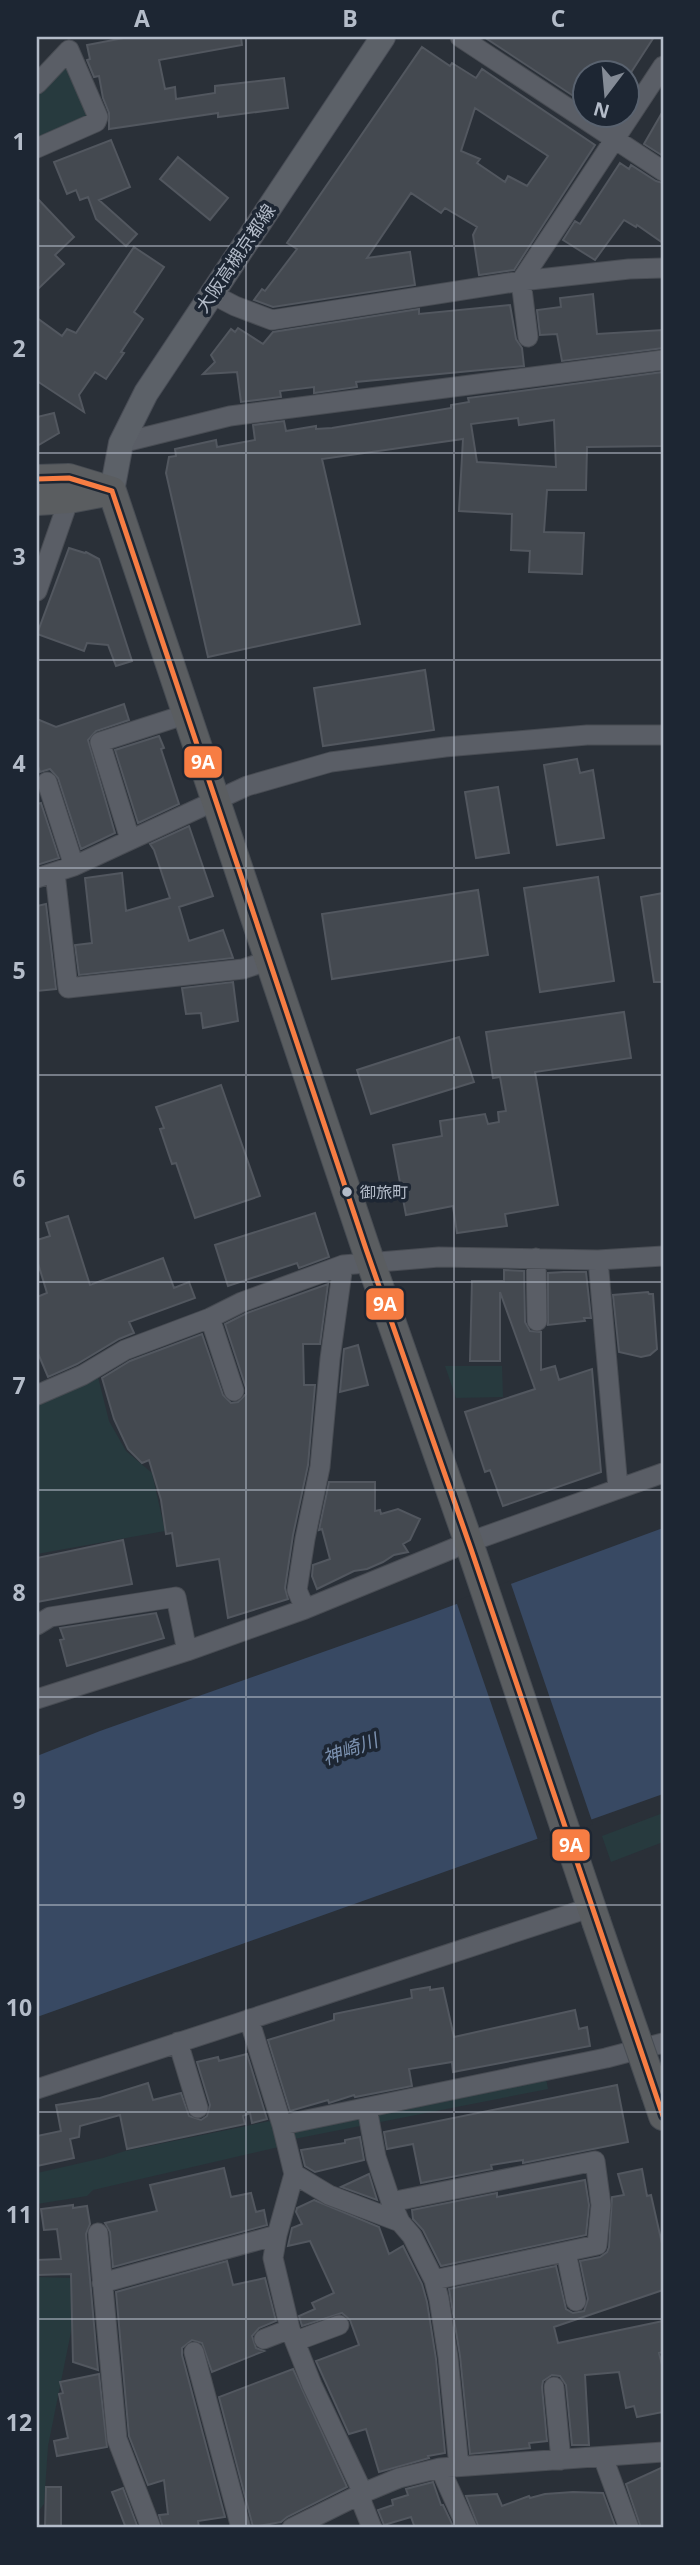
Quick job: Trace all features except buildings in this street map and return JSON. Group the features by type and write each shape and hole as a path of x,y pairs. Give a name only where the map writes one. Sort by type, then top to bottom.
{"highway":[{"path":"37,479 69,478 112,491"},
{"path":"37,501 69,499 112,491"},
{"path":"112,491 371,1263 470,1545 660,2106"}],"main road":[{"name":"大阪高槻京都線","path":"112,491 121,443 146,393 210,293 383,37"}],"street":[{"path":"460,37 663,171"},
{"path":"37,148 96,121 98,117 69,50 41,70"},
{"path":"528,338 521,281 663,66"},
{"path":"210,293 272,320 521,281 629,269 663,268"},
{"path":"121,443 230,415 663,360"},
{"path":"37,591 69,499"},
{"path":"130,839 100,742 187,713"},
{"path":"271,960 243,969 68,988 46,876 74,866 247,786 331,762 446,747 587,735 663,735"},
{"path":"47,782 74,866"},
{"path":"37,1395 83,1375 125,1350 209,1318 242,1302 343,1265 439,1256 598,1260 663,1256"},
{"path":"536,1258 537,1321"},
{"path":"598,1260 618,1488"},
{"path":"304,1609 298,1590 320,1466 330,1359 343,1265"},
{"path":"209,1318 234,1391"},
{"path":"37,1699 187,1651 304,1609 663,1473"},
{"path":"37,1625 50,1618 176,1597 187,1651"},
{"path":"37,2089 592,1907"},
{"path":"249,2019 282,2125 294,2174 273,2258 293,2335 312,2385 363,2493 362,2503 372,2528"},
{"path":"178,2042 198,2108"},
{"path":"282,2125 606,2058 663,2043"},
{"path":"367,2108 376,2157 391,2202 434,2280 448,2357 449,2467 467,2528"},
{"path":"391,2202 595,2161 601,2205 597,2245 434,2280"},
{"path":"294,2174 329,2195 400,2222"},
{"path":"98,2233 117,2439 151,2528"},
{"path":"102,2283 277,2235"},
{"path":"566,2252 576,2301"},
{"path":"264,2339 339,2325"},
{"path":"194,2352 240,2528"},
{"path":"554,2388 561,2460"},
{"path":"292,2528 399,2478 449,2467 663,2452"},
{"path":"603,2457 629,2528"}],"green space":[{"path":"61,65 70,66 89,111 86,120 37,144 37,90"},
{"path":"445,1366 502,1366 503,1397 456,1398"},
{"path":"98,1377 109,1421 126,1451 152,1473 165,1531 37,1554 37,1405"},
{"path":"663,1813 663,1842 611,1862 602,1836"},
{"path":"546,2078 548,2089 294,2139 283,2146 93,2190 87,2196 37,2204 37,2173 125,2151 275,2120"},
{"path":"37,2277 71,2278 73,2322 48,2446 44,2504 37,2513"}],"water":[{"name":"神崎川","path":"663,1528 663,1794 37,2017 37,1756"}],"pier":[{"path":"510,1581 593,1824 539,1843 456,1601"}],"transit line":[{"name":"9A","path":"37,479 69,478 112,491"},
{"name":"9A","path":"112,491 366,1249 471,1549 663,2116"}],"place":[{"name":"御旅町","path":"347,1192"}]}
